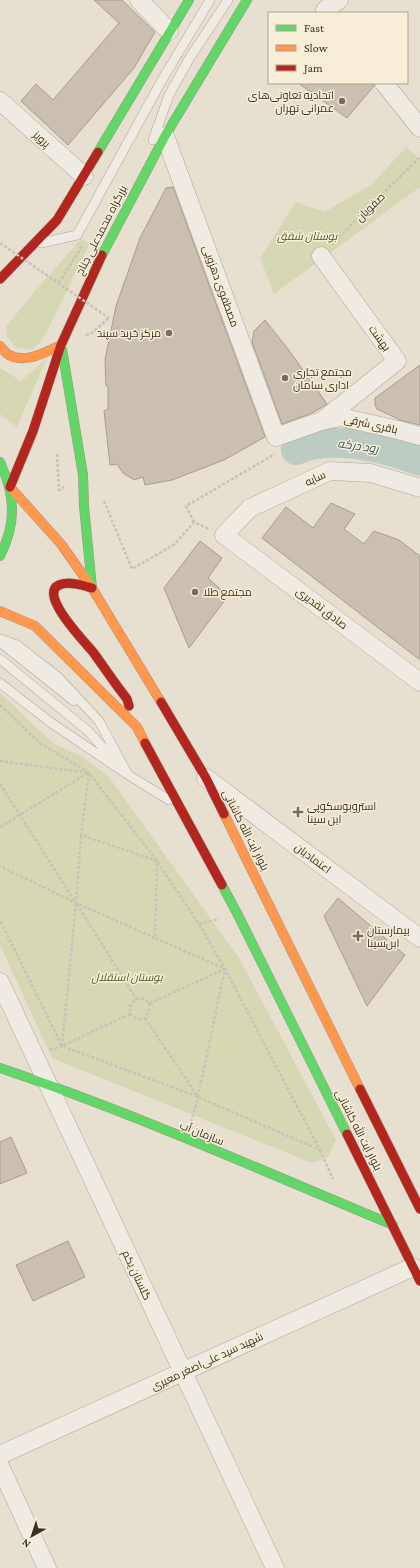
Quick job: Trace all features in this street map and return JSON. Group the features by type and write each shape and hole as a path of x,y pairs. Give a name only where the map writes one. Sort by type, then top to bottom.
{"main road":[{"path":"0,279 57,220 169,30 189,0"},
{"name":"بزرگراه محمدعلی جناح","path":"10,487 35,425 61,345 90,276 165,136 247,0"},
{"path":"0,346 8,355 21,358 38,355 61,345 83,474 84,506 92,588 78,583 64,583 53,590 52,599 127,700 137,727"},
{"path":"0,462 10,487 12,500 11,528 0,556"},
{"name":"بلوار آیت الله کاشانی","path":"10,487 61,544 92,588 206,778 420,1209"},
{"name":"بلوار آیت الله کاشانی","path":"0,611 34,626 75,664 137,727 178,806 238,915 417,1274"},
{"name":"سازمان آب","path":"0,1068 48,1084 186,1139 393,1225"}],"street":[{"path":"139,0 169,30"},
{"path":"385,84 420,128"},
{"name":"پرویز","path":"0,101 84,176"},
{"name":"مصطفوی دهزویی","path":"165,136 276,445"},
{"name":"بهشت","path":"321,256 397,361 321,421"},
{"name":"باقری شرقی","path":"276,445 321,421 341,417 420,436"},
{"name":"سایه","path":"224,535 250,508 330,471 371,472 420,488"},
{"name":"صادق تقدیری","path":"224,535 420,682"},
{"name":"اعتمادیان","path":"206,778 420,938"},
{"name":"گلستان یکم","path":"0,982 275,1568"},
{"name":"شهید سید علی‌اصغر معیری","path":"0,1455 183,1372 417,1274"},
{"path":"0,1466 47,1568"}],"lane":[{"path":"33,245 77,235 162,80 210,0"},
{"path":"137,169 151,144 169,95 228,0"},
{"path":"90,276 97,246"},
{"path":"0,641 100,721 127,774"},
{"path":"0,659 88,731 127,774"},
{"path":"0,683 50,722 127,774 178,806"}],"path":[{"name":"صفویان","path":"321,256 420,157"},
{"path":"0,243 109,318 92,333"},
{"path":"59,283 78,253"},
{"path":"224,535 194,522 186,506 276,445"},
{"path":"57,454 59,490 83,474"},
{"path":"102,497 132,569 175,544 194,522"},
{"path":"0,705 40,743 89,772 157,861 199,924 225,969 320,1150 198,1097 62,1046 0,920"},
{"path":"0,761 89,772"},
{"path":"0,827 89,772"},
{"path":"62,1046 89,772"},
{"path":"0,784 136,999"},
{"path":"82,835 157,861"},
{"path":"154,938 157,861"},
{"path":"0,866 76,903 225,969"},
{"path":"150,1003 225,969"},
{"path":"186,1139 198,1097 225,969"},
{"path":"130,1014 130,1006 136,999 143,999 150,1003"},
{"path":"145,1018 149,1011 150,1003"},
{"path":"34,1054 62,1046 130,1014"},
{"path":"130,1014 137,1019 145,1018"},
{"path":"145,1018 198,1097"}],"green space":[{"name":"بوستان شفق","path":"406,147 420,159 420,187 274,294 260,258 296,202 325,212 372,184"},
{"path":"81,239 90,243 46,333 33,350 17,348 7,337 6,327 35,291"},
{"path":"47,358 17,427 0,414 0,368 21,381"},
{"name":"بوستان استقلال","path":"0,693 53,743 83,757 109,777 239,958 336,1140 328,1157 312,1163 52,1058 0,945"}],"building":[{"path":"94,0 122,0 155,32 134,68 68,145 21,101 36,84 53,100 119,23"},
{"name":"اتحادیه تعاونی‌های عمرانی تهران","path":"299,84 374,84 374,86 347,118"},
{"name":"مرکز خرید سپند","path":"173,187 265,437 224,460 172,480 145,485 143,477 134,480 123,473 117,464 110,465 104,411 108,409 108,386 106,386 105,360 116,306 140,238 166,188"},
{"name":"مجتمع تجاری اداری سامان","path":"265,320 288,349 327,404 312,413 282,424 252,342 254,331"},
{"path":"420,365 420,425 400,420 377,409 375,405 375,398"},
{"path":"331,503 355,514 344,529 364,544 374,531 399,540 420,556 420,660 262,538 286,507 313,528"},
{"name":"مجتمع طلا","path":"200,541 222,558 208,578 228,596 189,648 164,588"},
{"name":"بیمارستان ابن‌سینا","path":"338,898 405,955 367,1006 324,916"},
{"path":"11,1137 27,1173 0,1184 0,1142"},
{"path":"68,1241 85,1277 33,1301 16,1265"}],"waterway":[{"name":"رود درکه","path":"296,450 316,444 356,444 382,449 420,461"}],"traffic: fast":[{"path":"98,152 189,0"},
{"path":"102,255 165,136 247,0"},
{"path":"62,349 83,475 84,506 92,588"},
{"path":"0,462 9,486 12,509 9,532 0,556"},
{"path":"222,885 347,1134"},
{"path":"0,1068 50,1085 149,1123 393,1225"}],"traffic: slow":[{"path":"0,346 9,355 29,358 61,345"},
{"path":"10,487 61,544 92,588 161,702"},
{"path":"0,611 35,626 137,727 145,743"},
{"path":"224,814 360,1089"}],"traffic: jam":[{"path":"0,279 57,220 98,152"},
{"path":"10,487 33,431 61,345 102,255"},
{"path":"92,588 67,583 59,585 54,590 54,598 58,608 73,629 93,652 127,699 129,706"},
{"path":"161,702 206,778 224,814"},
{"path":"145,743 222,885"},
{"path":"360,1089 420,1209"},
{"path":"347,1134 420,1281"}],"place":[{"name":"اتحادیه تعاونی‌های عمرانی تهران","path":"342,101"},
{"name":"مرکز خرید سپند","path":"169,333"},
{"name":"مجتمع تجاری اداری سامان","path":"285,378"},
{"name":"مجتمع طلا","path":"195,592"},
{"name":"استروبوسکوپی ابن سینا","path":"298,812"},
{"name":"بیمارستان ابن‌سینا","path":"358,936"}]}
